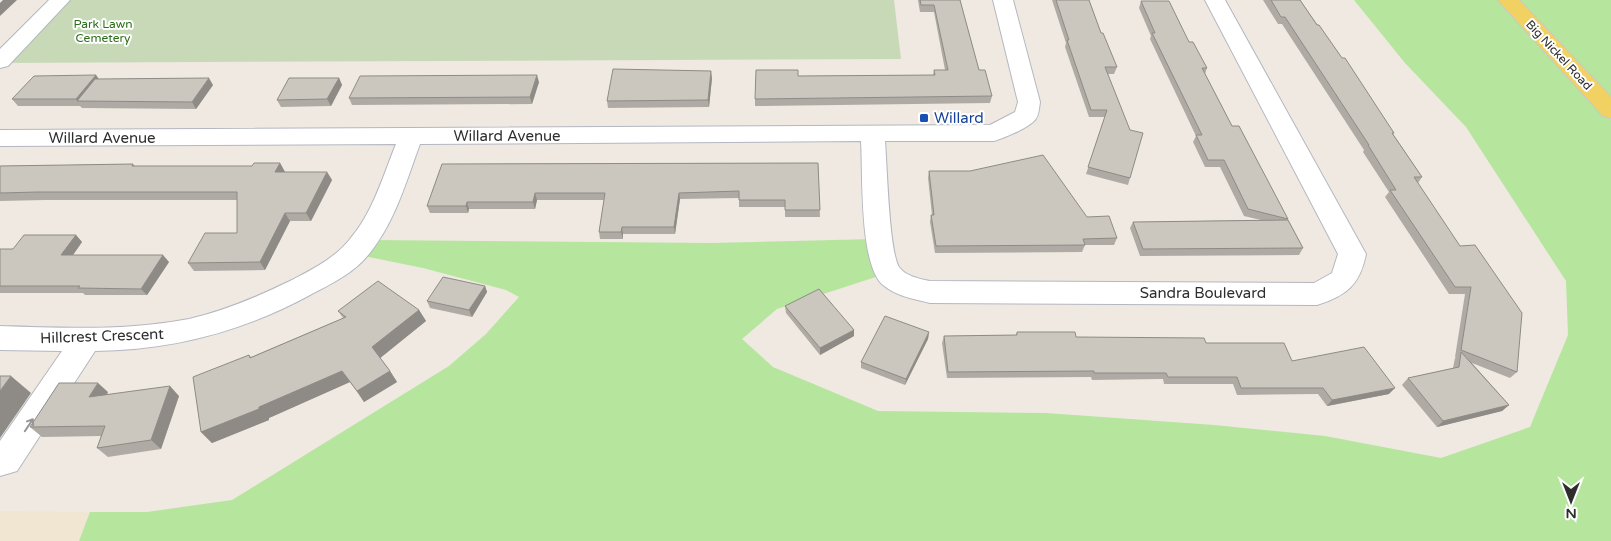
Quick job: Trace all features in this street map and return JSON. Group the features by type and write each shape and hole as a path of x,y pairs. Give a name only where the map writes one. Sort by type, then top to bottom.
{"main road":[{"name":"Big Nickel Road","path":"1508,0 1611,110"}],"street":[{"path":"0,61 60,0"},
{"name":"Willard Avenue","path":"0,138 994,133 1026,116 1029,102 1003,0"},
{"name":"Sandra Boulevard","path":"873,134 880,252 887,273 904,286 930,292 1317,294 1336,286 1350,272 1352,254 1215,0"},
{"name":"Hillcrest Crescent","path":"0,338 87,339 174,333 236,316 283,297 328,273 360,247 377,221 411,136"},
{"path":"0,462 5,462 87,339"}],"shaded area":[{"path":"0,511 90,512 79,541 0,541"}],"green space":[{"name":"Park Lawn Cemetery","path":"61,0 894,0 901,59 0,63"},
{"path":"1354,0 1611,0 1611,541 79,541 90,512 147,512 232,500 449,366 486,334 519,297 506,290 423,268 354,254 370,240 710,243 875,239 882,275 777,309 742,339 773,367 878,411 1046,413 1214,425 1325,436 1441,458 1530,427 1568,335 1566,281 1466,127 1405,63"}],"building":[{"path":"920,0 960,0 979,70 985,70 992,96 755,99 756,70 798,70 798,76 935,75 934,70 948,70 934,5 921,5"},
{"path":"1056,0 1089,0 1101,33 1103,33 1117,67 1105,67 1130,130 1143,133 1130,178 1088,167 1107,110 1091,110 1067,40 1069,40"},
{"path":"1271,0 1300,0 1342,58 1345,58 1394,133 1392,133 1422,177 1414,177 1460,246 1475,245 1522,313 1517,372 1461,350 1471,287 1455,287 1390,190 1396,190 1369,145 1285,17 1281,17"},
{"path":"1141,1 1169,1 1189,42 1193,42 1207,68 1202,68 1232,126 1239,126 1288,219 1248,209 1224,160 1208,160 1196,135 1202,135 1152,33 1155,33"},
{"path":"613,69 711,71 708,100 607,101"},
{"path":"96,75 76,99 12,99 34,76"},
{"path":"537,75 530,97 349,98 360,76"},
{"path":"209,78 192,102 77,101 95,79"},
{"path":"289,78 339,78 327,99 277,100"},
{"path":"1043,155 1087,217 1109,216 1117,238 1083,239 1085,245 936,246 931,215 934,215 929,171 970,171"},
{"path":"254,163 280,163 275,172 327,172 306,213 285,213 260,262 188,263 205,233 237,233 237,192 0,193 0,166 133,164 132,166 252,166"},
{"path":"818,163 820,210 785,210 785,200 739,200 739,191 679,193 674,227 622,227 621,232 599,232 605,193 535,193 533,202 467,202 466,206 427,206 442,164"},
{"path":"1288,220 1303,248 1143,249 1133,222"},
{"path":"24,235 76,235 61,255 163,255 141,289 78,288 80,286 0,286 0,249 13,249"},
{"path":"443,277 485,286 469,310 427,301"},
{"path":"378,281 419,310 372,347 390,371 357,391 342,371 259,407 259,409 201,432 193,377 249,355 250,358 346,317 338,311"},
{"path":"819,289 854,330 820,348 785,306"},
{"path":"885,316 929,332 906,379 861,362"},
{"path":"1017,332 1075,332 1076,337 1204,338 1206,343 1284,343 1292,361 1364,347 1395,388 1332,400 1323,388 1241,388 1237,377 1168,377 1166,373 1094,373 1094,371 948,372 944,336 1017,335"},
{"path":"1461,352 1509,405 1443,421 1408,378 1459,367"},
{"path":"0,376 11,376 0,391"},
{"path":"59,383 98,383 89,397 170,386 151,440 97,448 105,426 30,427"}],"place":[{"name":"Willard","path":"924,118"}]}
